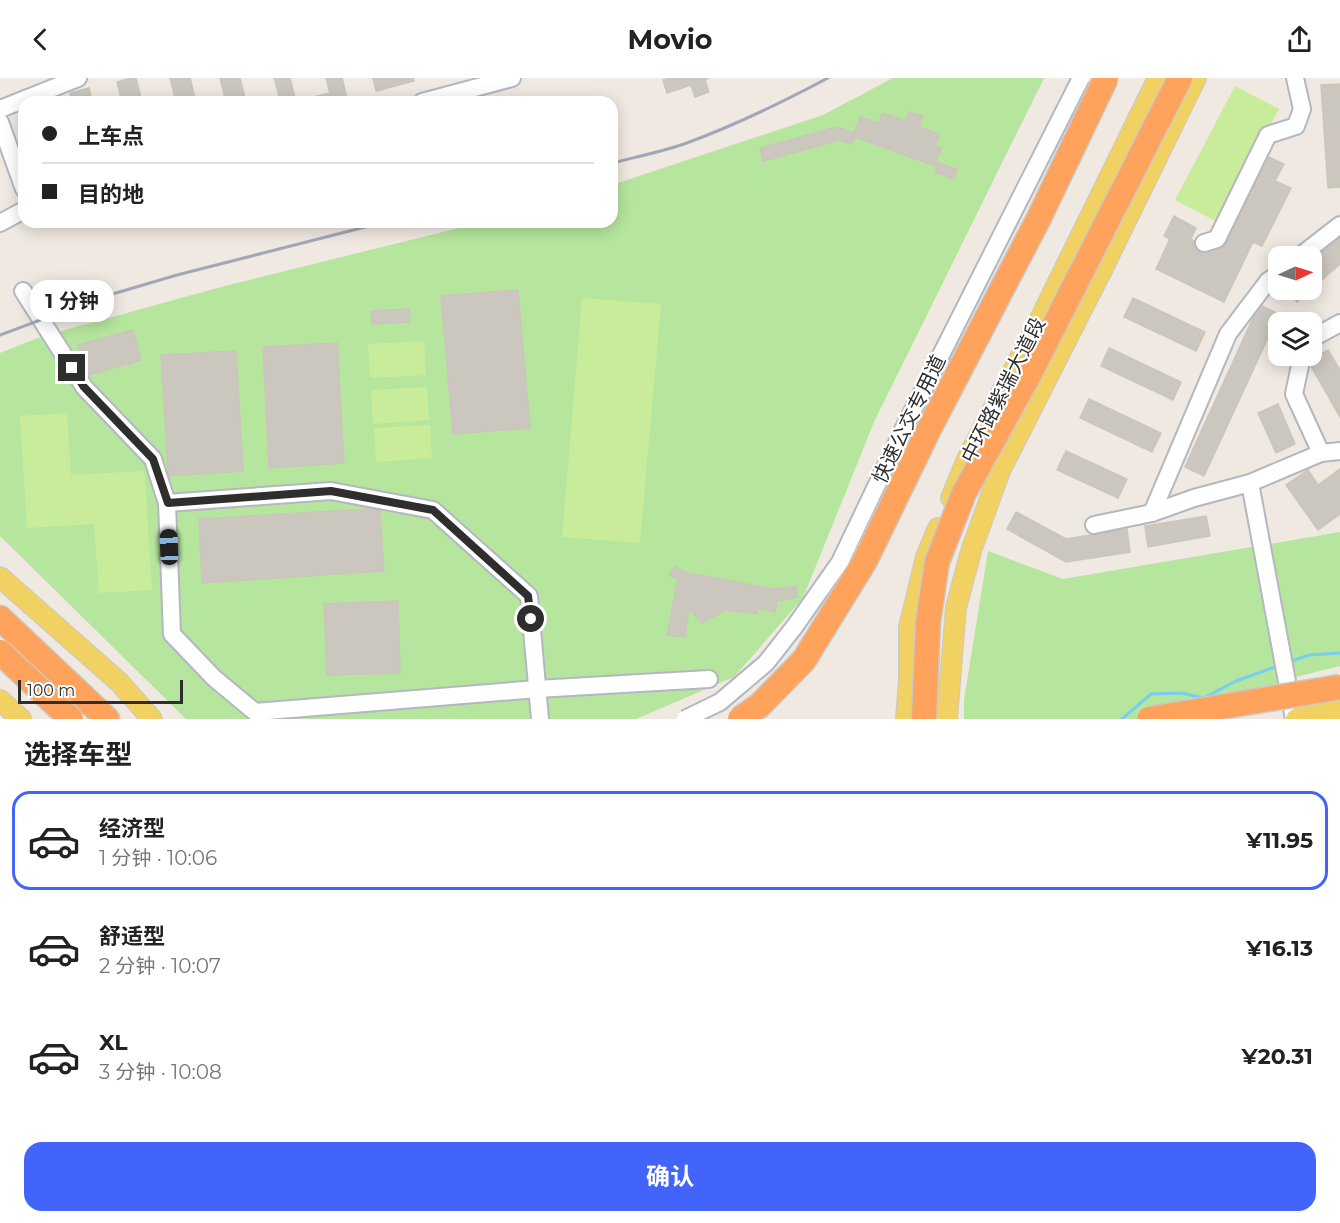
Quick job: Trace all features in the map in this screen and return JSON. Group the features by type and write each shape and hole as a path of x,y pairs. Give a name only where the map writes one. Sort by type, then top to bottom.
{"highway":[{"path":"740,719 759,706 804,660 865,561 929,429 1039,218 1107,78"},
{"path":"924,719 928,622 938,562 964,493 1029,375 1180,78"},
{"path":"0,618 107,719"},
{"path":"0,652 72,719"},
{"path":"1149,719 1340,687"}],"main road":[{"name":"中环路紫瑞大道段","path":"906,719 909,627 926,557 968,457 1039,321 1158,78"},
{"name":"中环路紫瑞大道段","path":"947,719 956,607 972,548 1000,471 1196,78"},
{"path":"0,577 119,682 152,719"},
{"path":"1295,719 1340,693"},
{"path":"0,700 21,719"},
{"path":"1323,719 1340,712"}],"street":[{"path":"33,96 78,78"},
{"path":"444,96 512,78"},
{"name":"快速公交专用道","path":"686,719 720,702 766,663 840,562 903,430 1081,78"},
{"path":"1204,243 1217,239 1268,135 1296,126 1302,109 1295,78"},
{"path":"0,109 18,102"},
{"path":"0,122 18,172"},
{"path":"0,223 18,213"},
{"path":"1313,246 1340,225"},
{"path":"1152,513 1228,334 1268,281"},
{"path":"23,291 84,387 153,459 168,503 172,634 213,678 255,712 537,689 709,679"},
{"path":"1322,333 1340,323"},
{"path":"1300,366 1294,394 1322,453"},
{"path":"1094,525 1152,513 1194,498 1250,483 1322,453 1340,451"},
{"path":"1250,483 1295,719"},
{"path":"168,503 331,491 433,510 528,596 540,719"}],"green space":[{"path":"893,78 1044,78 874,422 803,598 734,677 636,719 186,719 0,536 0,353 43,336 225,286 459,228 618,228 618,183 823,115"},
{"path":"1235,86 1279,109 1219,223 1175,200"},
{"path":"582,298 661,304 640,543 562,537"},
{"path":"424,341 426,375 370,378 368,344"},
{"path":"427,387 429,420 373,424 371,390"},
{"path":"67,413 71,475 143,471 152,590 99,593 94,524 27,528 20,416"},
{"path":"430,425 432,458 376,462 374,428"},
{"path":"1340,532 1340,666 1296,677 1225,719 964,719 964,700 988,551 1063,579"}],"building":[{"path":"136,78 140,96 120,96 117,82"},
{"path":"170,78 190,78 194,96 174,96"},
{"path":"220,78 240,78 244,96 224,96"},
{"path":"274,78 290,78 294,96 279,96"},
{"path":"326,78 342,78 346,96 318,96 330,93"},
{"path":"373,78 413,78 414,81 376,91"},
{"path":"708,78 705,80 709,92 695,97 691,85 667,93 663,80"},
{"path":"1340,84 1340,187 1328,188 1321,85"},
{"path":"89,88 91,96 71,96 70,93"},
{"path":"909,112 923,116 919,127 939,134 935,146 941,148 935,166 855,137 852,144 840,140 763,161 760,148 837,127 854,133 860,117 879,123 882,113 906,121"},
{"path":"1269,157 1284,164 1275,181 1291,188 1262,246 1253,242 1224,302 1156,269 1170,239 1164,236 1174,216 1196,228 1191,239 1197,251 1207,253 1224,247"},
{"path":"938,163 957,169 954,179 935,172"},
{"path":"1340,238 1340,264 1322,280 1322,252"},
{"path":"518,290 530,428 453,434 441,296"},
{"path":"1133,298 1205,332 1196,351 1124,317"},
{"path":"1262,306 1275,312 1268,312 1268,338 1204,476 1185,467 1253,318"},
{"path":"409,309 410,322 372,324 371,311"},
{"path":"133,330 141,360 89,375 78,345"},
{"path":"337,343 344,463 269,468 263,347"},
{"path":"1109,348 1181,382 1173,400 1101,366"},
{"path":"1328,350 1340,370 1340,417 1311,366 1322,366 1322,353"},
{"path":"236,351 243,471 169,476 161,355"},
{"path":"1089,399 1161,433 1152,452 1080,418"},
{"path":"1278,404 1295,444 1276,453 1258,413"},
{"path":"1066,451 1127,479 1118,498 1057,470"},
{"path":"1340,469 1340,514 1318,530 1286,485 1308,470 1318,485"},
{"path":"370,509 380,511 384,571 202,583 199,519"},
{"path":"1016,512 1066,539 1127,529 1130,552 1066,562 1007,529"},
{"path":"1206,516 1210,536 1148,547 1145,526"},
{"path":"675,567 688,573 774,589 796,586 797,597 777,601 775,612 753,607 758,614 725,610 702,623 689,609 685,637 667,635 678,579 669,575"},
{"path":"398,601 400,673 327,675 324,604"}],"waterway":[{"path":"1292,661 1309,655 1340,653"},
{"path":"1122,719 1151,694 1182,693 1204,698 1236,681 1275,667"}],"railway":[{"path":"618,162 666,150 703,137 757,114 828,78"},
{"path":"0,335 99,298 177,275 361,228"}],"route":[{"path":"72,368 84,387 153,459 168,503 331,491 433,510 528,596 531,619"}]}
